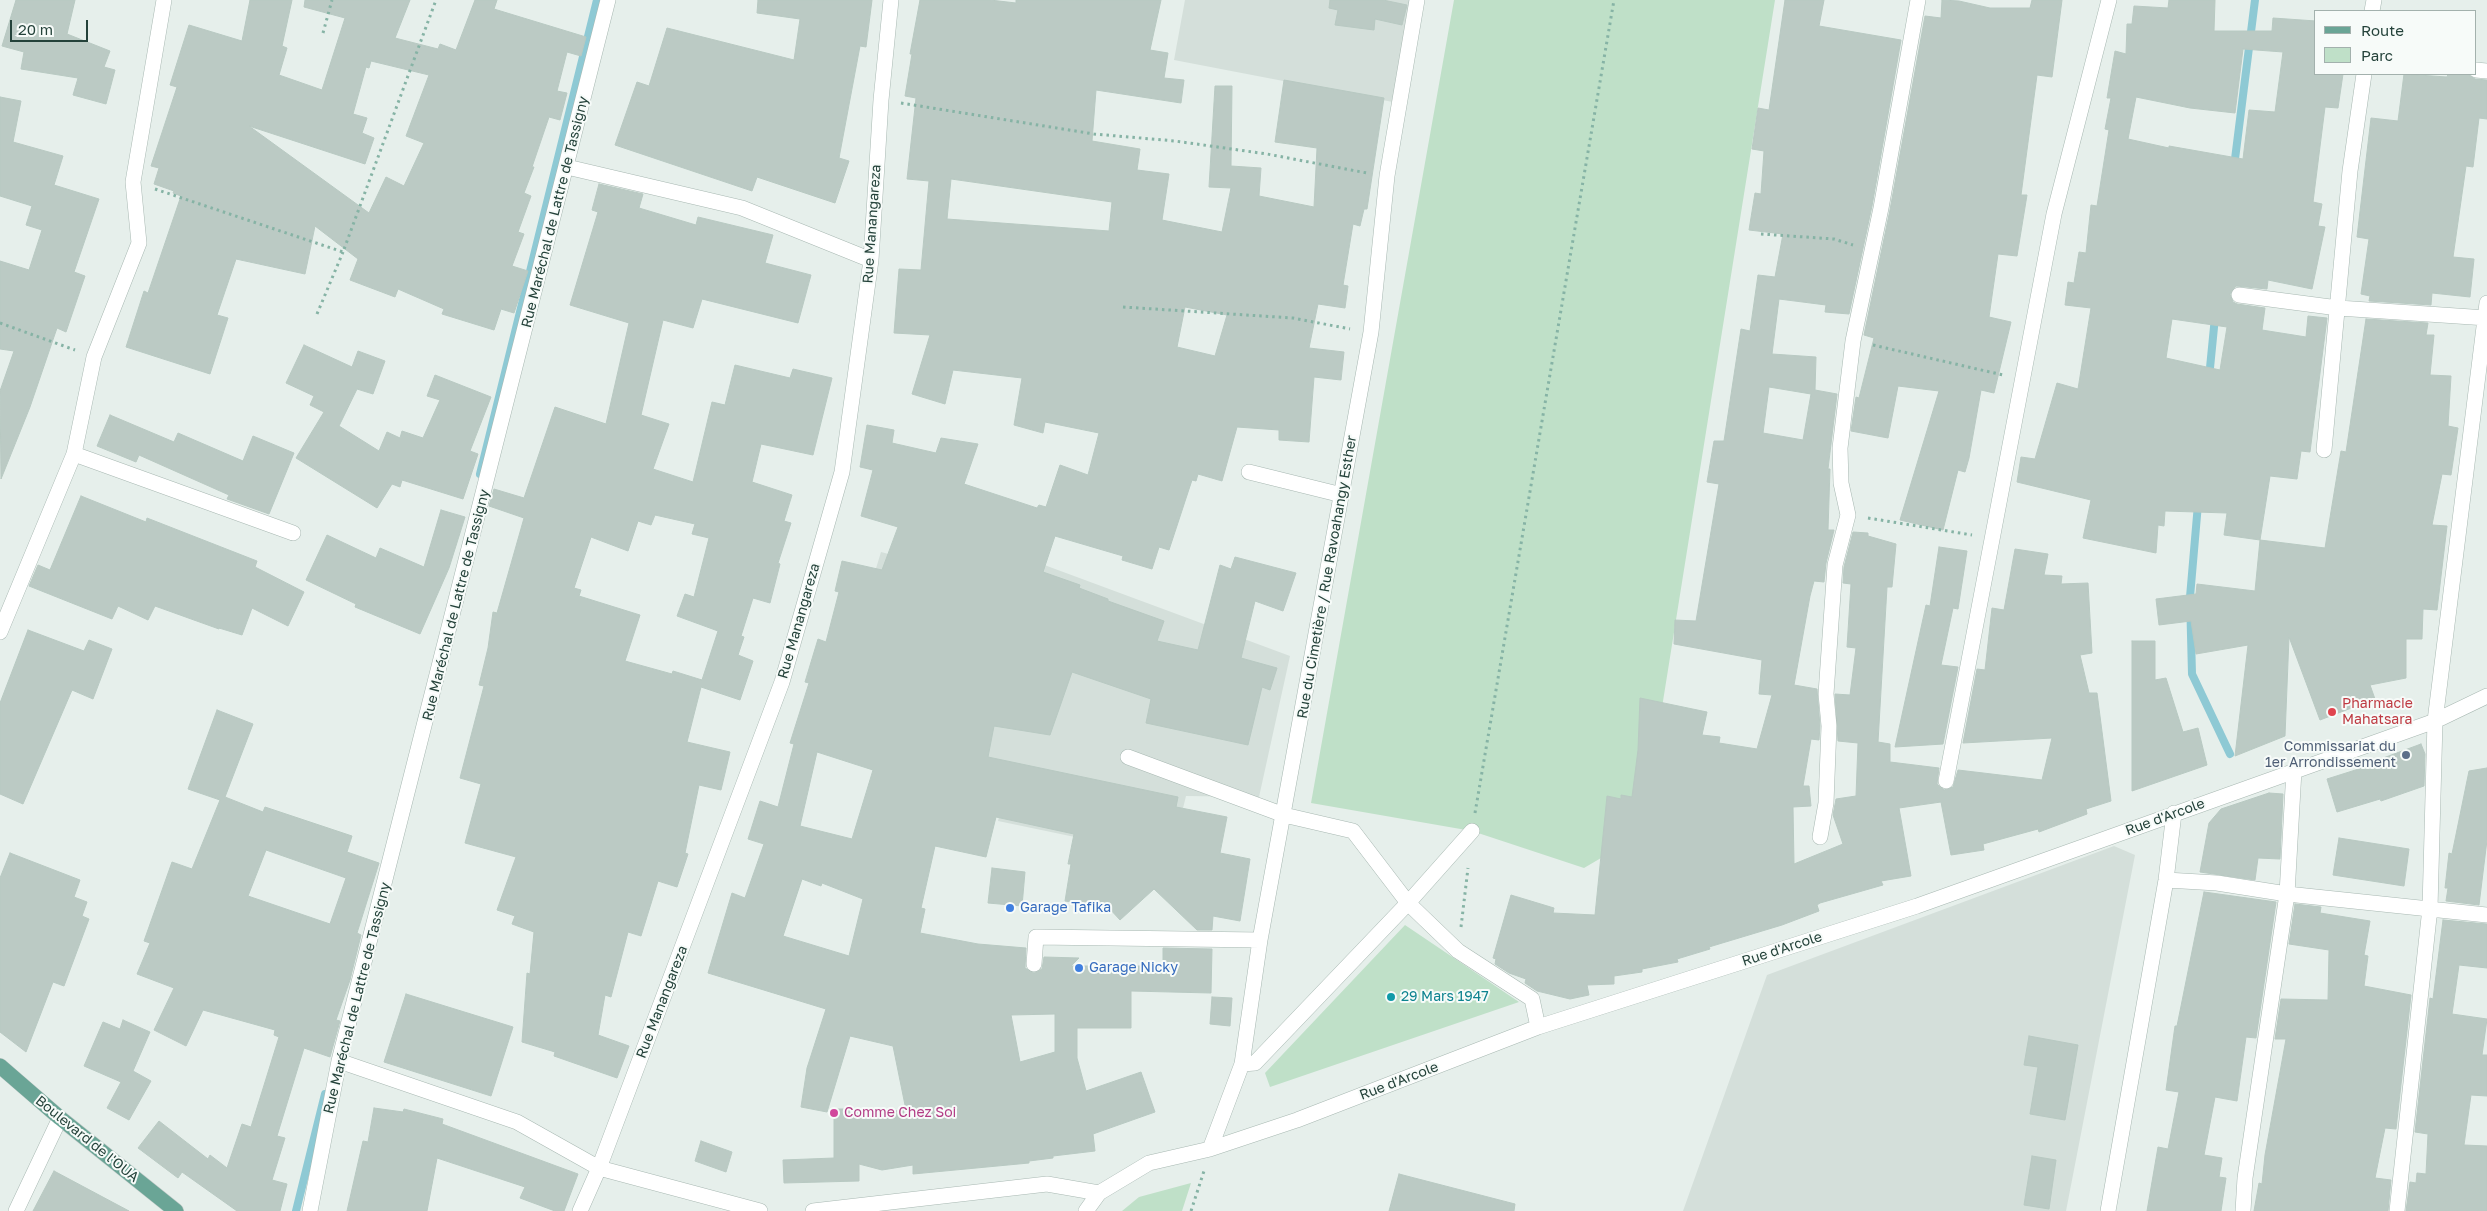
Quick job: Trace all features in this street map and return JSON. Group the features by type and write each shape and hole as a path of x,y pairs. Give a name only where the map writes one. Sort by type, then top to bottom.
{"main road":[{"name":"Boulevard de l'OUA","path":"0,1066 60,1118 176,1211"}],"street":[{"path":"0,632 74,454 94,357 139,243 134,182 164,0"},
{"name":"Rue Maréchal de Lattre de Tassigny","path":"310,1211 339,1061 608,0"},
{"name":"Rue Manangareza","path":"580,1211 599,1168 782,682 842,472 871,260 881,100 891,0"},
{"name":"Rue du Cimetière / Rue Ravoahangy Esther","path":"1210,1149 1242,1064 1260,940 1371,332 1387,176 1417,0"},
{"path":"1820,836 1826,803 1829,726 1826,694 1835,565 1848,515 1840,483 1840,448 1852,341 1881,208 1918,0"},
{"path":"1946,781 2054,214 2109,0"},
{"path":"2324,450 2350,171 2364,75"},
{"path":"567,167 742,208 871,260"},
{"path":"2239,295 2338,308 2486,313 2436,722 2430,908 2397,1211"},
{"path":"74,454 293,533"},
{"path":"1249,472 1342,495"},
{"name":"Rue d'Arcole","path":"1086,1211 1099,1193 1149,1163 1210,1149 1297,1120 1538,1027 1917,906 2294,770 2436,722 2487,696"},
{"path":"1128,756 1284,815 1353,831 1408,903 1458,950 1532,999 1538,1027"},
{"path":"2243,1211 2245,1178 2287,894 2294,770"},
{"path":"2108,1211 2166,880 2174,813"},
{"path":"1242,1064 1255,1063 1408,903 1472,831"},
{"path":"2166,880 2217,883 2287,894 2487,915"},
{"path":"1034,964 1036,937 1260,940"},
{"path":"339,1061 517,1122 599,1168 760,1211"},
{"path":"16,1211 60,1118"},
{"path":"813,1211 1047,1184 1099,1193"}],"path":[{"path":"323,33 332,0"},
{"path":"318,314 343,252 436,0"},
{"path":"1458,950 1472,831 1614,0"},
{"path":"881,100 1094,134 1175,141 1267,154 1387,176"},
{"path":"134,182 343,252"},
{"path":"1761,234 1834,239 1871,250"},
{"path":"1122,307 1293,318 1371,332"},
{"path":"0,323 94,357"},
{"path":"1852,341 2023,380"},
{"path":"1848,515 1971,535 1991,544"},
{"path":"1192,1211 1210,1149"}],"shaded area":[{"path":"1185,0 1415,0 1398,103 1174,60"},
{"path":"958,533 1290,656 1259,797 1186,796 1171,857 998,821 1010,771 861,725 857,631 881,552 945,569"},
{"path":"2114,846 2135,855 2066,1211 1683,1211 1767,975"}],"green space":[{"path":"1454,0 1775,0 1648,795 1601,858 1584,868 1472,831 1311,803"},
{"path":"1405,925 1519,1002 1270,1087 1265,1073"},
{"path":"1191,1183 1182,1211 1122,1211 1139,1197"}],"building":[{"path":"16,0 75,0 67,34 110,51 104,67 115,70 106,104 73,95 78,78 21,69 24,52 2,46"},
{"path":"250,0 292,0 282,46 287,48 279,75 322,90 345,18 304,7 305,0 410,0 395,38 438,49 440,44 456,50 475,0 497,0 494,9 586,37 581,56 567,52 557,91 567,93 560,120 549,117 524,193 531,196 518,232 524,234 512,266 528,271 514,313 501,309 494,330 442,314 444,309 398,289 395,297 350,280 358,259 315,226 305,274 236,259 217,315 228,318 210,374 126,347 144,291 148,293 181,196 173,193 174,191 154,184 159,168 151,166 177,87 170,85 189,25 242,41","holes":["371,61 429,75 406,136 424,143 404,186 386,177 369,213 249,126 365,164 374,138 362,133 367,118 353,114 366,67 369,68"]},
{"path":"758,0 872,0 866,47 860,46 839,158 849,161 835,203 757,177 752,191 615,145 637,82 649,86 667,28 794,60 800,19 757,13"},
{"path":"920,0 990,0 1016,3 1016,0 1161,0 1150,50 1168,53 1164,78 1184,80 1181,103 1096,90 1092,141 1140,149 1137,170 1169,174 1162,220 1222,232 1231,188 1209,187 1215,86 1232,86 1231,166 1261,168 1259,196 1314,207 1317,148 1275,142 1284,80 1384,98 1367,209 1364,209 1360,226 1353,224 1343,285 1348,286 1345,308 1318,304 1309,348 1344,352 1341,380 1314,377 1309,442 1279,440 1279,430 1237,427 1222,481 1198,474 1196,481 1192,480 1169,550 1159,547 1152,569 1122,560 1123,556 1055,536 1043,572 1080,585 1079,588 1108,599 1108,601 1164,621 1157,641 1198,650 1220,565 1231,569 1235,557 1296,573 1283,611 1255,601 1241,658 1277,668 1270,690 1262,687 1248,745 1146,723 1151,699 1072,672 1050,735 994,726 988,757 1178,797 1176,807 1227,817 1220,853 1250,859 1240,921 1213,916 1212,930 1197,930 1154,889 1120,920 1109,908 1065,901 1071,864 1068,864 1074,834 996,817 986,857 935,846 921,908 925,909 920,933 978,944 1026,948 1025,968 1034,973 1042,969 1044,957 1079,958 1071,966 1163,966 1163,948 1212,949 1211,993 1131,991 1131,1028 1077,1028 1077,1058 1086,1091 1141,1072 1155,1112 1093,1134 1095,1151 1053,1156 1053,1158 1029,1161 1029,1163 913,1174 913,1165 882,1170 859,1164 859,1181 784,1183 783,1160 834,1158 834,1109 858,1109 858,1114 906,1110 893,1046 850,1036 827,1112 801,1107 807,1068 826,1009 708,973 732,893 745,898 764,844 748,839 760,801 778,807 794,744 790,743 809,683 805,682 818,639 826,642 839,592 835,591 842,561 882,570 898,527 861,516 873,470 860,467 867,425 894,430 892,443 936,453 941,438 978,444 964,484 1037,508 1039,505 1046,507 1060,465 1088,475 1099,433 1045,422 1043,433 1014,425 1022,378 953,370 945,404 912,394 930,335 894,333 899,269 921,270 929,181 907,179 916,98 905,96 912,54 910,54","holes":["951,179 1112,202 1109,231 947,219","1185,307 1227,315 1215,356 1177,347","817,752 873,770 852,839 800,826","802,879 821,886 822,883 863,899 849,956 783,936","1055,1014 1055,1052 1020,1062 1011,1015"]},
{"path":"1330,0 1383,0 1407,5 1402,25 1375,19 1374,30 1335,25 1338,10 1329,8"},
{"path":"1785,0 1824,0 1819,26 1901,40 1872,206 1849,314 1825,312 1826,305 1779,299 1772,354 1816,357 1815,390 1837,394 1828,469 1830,469 1828,530 1834,530 1826,563 1824,582 1814,581 1810,596 1794,685 1817,689 1820,726 1819,740 1811,739 1803,786 1809,786 1811,806 1793,807 1794,864 1843,844 1833,815 1836,799 1856,796 1858,743 1838,741 1835,694 1850,695 1856,648 1847,647 1851,584 1843,583 1844,567 1853,532 1868,533 1868,536 1896,544 1892,587 1887,587 1878,742 1890,744 1890,762 1939,768 1937,784 1944,790 1953,787 1958,770 2042,780 2052,738 1963,743 1977,669 1985,670 1992,608 2004,610 2015,549 2048,554 2044,575 2062,576 2061,584 2088,583 2092,653 2080,655 2089,693 2097,693 2111,801 2086,809 2087,814 2039,832 2038,829 1983,844 1984,850 1951,855 1941,802 1899,808 1911,876 1881,881 1883,885 1820,903 1817,905 1819,911 1782,925 1709,947 1710,949 1677,959 1678,962 1642,969 1642,972 1614,976 1614,984 1587,985 1589,995 1570,999 1537,991 1525,983 1526,979 1509,973 1495,964 1496,959 1493,958 1511,895 1554,908 1553,913 1595,915 1607,796 1621,799 1621,795 1632,797 1638,750 1640,698 1707,712 1702,735 1720,737 1719,743 1757,749 1772,695 1759,694 1762,660 1674,644 1675,620 1696,621 1719,484 1707,482 1714,441 1724,441 1741,329 1750,331 1758,275 1775,277 1783,234 1749,230 1755,193 1761,194 1764,151 1752,149 1758,108 1769,110","holes":["1769,387 1811,394 1803,440 1763,433"]},
{"path":"1942,0 1959,1 1990,8 2030,8 2032,0 2062,0 2052,77 2037,75 2021,195 2027,195 2017,256 1998,254 1989,317 2011,322 1994,393 1981,390 1969,458 1965,472 1958,470 1943,530 1900,520 1939,391 1898,386 1888,438 1851,431 1856,397 1859,398 1874,338 1864,335 1890,210 1925,16 1941,18"},
{"path":"2169,0 2215,0 2214,31 2272,31 2273,18 2314,21 2314,75 2343,75 2338,108 2325,107 2313,202 2322,204 2318,226 2325,227 2312,289 2268,280 2267,289 2236,286 2230,294 2233,302 2237,304 2265,308 2262,330 2306,337 2308,316 2327,318 2310,452 2301,451 2297,479 2270,476 2260,540 2224,535 2227,513 2165,511 2164,526 2158,525 2156,553 2083,538 2091,500 2017,482 2021,457 2035,459 2057,383 2078,389 2091,308 2065,305 2068,282 2074,283 2079,252 2086,253 2091,205 2097,206 2109,130 2105,129 2111,98 2107,98 2115,51 2126,54 2127,24 2132,24 2134,6 2168,8","holes":["2243,49 2283,52 2275,112 2249,110 2243,159 2169,146 2169,148 2128,139 2136,97 2190,108 2235,113","2172,319 2227,327 2220,370 2166,358"]},
{"path":"2404,75 2447,77 2448,75 2469,75 2475,79 2487,80 2487,119 2479,118 2473,167 2466,166 2453,257 2474,259 2470,297 2432,293 2431,305 2369,301 2370,296 2361,294 2369,239 2357,237 2371,118 2398,121"},
{"path":"0,97 21,101 13,142 63,156 54,185 99,199 74,272 85,276 66,332 57,328 30,407 1,479 0,391 14,351 0,349 0,261 29,270 42,230 26,225 32,206 0,196"},
{"path":"599,184 643,194 639,208 696,225 698,217 773,235 765,263 811,275 798,323 702,299 693,328 663,320 641,415 669,424 653,469 693,482 712,402 725,405 735,365 790,378 793,369 832,378 813,455 761,444 752,482 792,495 784,521 791,523 778,563 780,564 770,603 753,598 741,636 744,637 738,655 753,661 740,700 701,687 687,742 730,752 721,790 699,785 685,853 688,854 677,887 658,881 641,936 628,932 611,997 605,995 598,1035 629,1046 617,1078 554,1056 555,1052 522,1042 527,973 530,974 534,932 512,924 515,916 497,910 516,857 465,843 481,784 460,778 484,686 479,685 488,648 493,612 497,613 524,518 489,506 494,489 524,498 555,407 606,424 629,323 570,305 598,212 592,210","holes":["655,515 695,524 692,534 709,538 694,597 685,594 677,616 718,631 702,680 673,671 672,674 625,661 640,615 579,596 581,590 574,588 591,537 628,551 638,521 651,525"]},
{"path":"2366,319 2428,323 2426,335 2434,335 2430,375 2451,376 2448,426 2458,428 2451,475 2442,474 2432,525 2447,526 2437,610 2423,609 2422,639 2406,639 2406,678 2370,685 2375,699 2320,720 2289,637 2285,736 2235,756 2248,645 2196,654 2191,621 2159,625 2156,599 2196,594 2197,584 2255,591 2260,540 2325,548 2341,451 2346,452"},
{"path":"304,345 352,367 358,351 385,361 373,394 357,389 339,426 379,451 387,432 400,438 402,431 423,438 440,400 427,396 435,375 491,397 470,451 478,454 463,499 402,480 400,487 392,484 377,508 296,458 324,412 310,405 314,396 286,383"},
{"path":"110,415 174,442 178,433 243,461 253,436 294,453 269,514 227,499 229,495 139,455 136,462 97,446"},
{"path":"81,496 146,522 147,518 257,561 255,567 304,592 288,626 252,608 242,635 219,629 155,606 148,620 118,606 112,619 29,586 38,565 50,570"},
{"path":"441,510 465,517 449,568 420,634 355,607 356,604 306,580 327,535 376,558 380,548 424,567"},
{"path":"1939,547 1967,551 1958,609 1953,608 1941,665 1958,667 1943,744 1895,747 1926,605 1930,606"},
{"path":"28,630 84,651 89,640 112,649 93,699 72,690 23,804 0,794 0,703"},
{"path":"2132,641 2155,641 2155,680 2166,678 2183,732 2198,728 2207,765 2132,791"},
{"path":"217,710 253,724 225,797 263,812 265,807 352,836 347,852 379,863 357,933 361,935 350,980 336,1020 340,1021 330,1057 304,1048 277,1136 285,1138 272,1180 287,1184 280,1211 237,1211 182,1172 178,1178 138,1148 159,1121 208,1159 210,1155 227,1168 242,1124 251,1127 279,1037 274,1035 275,1030 203,1010 186,1046 154,1030 174,988 137,974 150,943 144,941 172,862 192,869 220,800 188,789","holes":["266,850 346,878 330,924 248,896"]},
{"path":"2421,744 2425,754 2424,786 2381,801 2380,799 2337,812 2327,779 2368,766 2367,764"},
{"path":"2487,768 2487,840 2479,905 2446,901 2448,888 2445,888 2449,853 2452,854 2469,771"},
{"path":"2269,793 2283,794 2280,859 2258,858 2255,880 2200,872 2209,823 2221,809"},
{"path":"2339,838 2409,849 2404,886 2333,875"},
{"path":"10,853 80,880 74,897 87,902 82,916 89,919 64,986 53,982 26,1052 0,1032 0,878"},
{"path":"992,868 1025,872 1022,906 988,903"},
{"path":"2204,892 2276,902 2256,1038 2246,1037 2237,1101 2215,1097 2204,1155 2222,1158 2219,1177 2226,1178 2221,1211 2147,1211 2158,1147 2168,1149 2179,1092 2166,1090 2175,1026 2177,1026"},
{"path":"2295,904 2321,907 2320,913 2370,921 2364,955 2368,956 2364,986 2411,995 2396,1129 2385,1128 2375,1178 2391,1180 2388,1211 2254,1211 2259,1183 2262,1184 2265,1155 2286,1039 2275,1039 2281,999 2328,1000 2329,950 2289,944"},
{"path":"2443,920 2487,924 2487,968 2459,965 2452,1014 2487,1019 2482,1055 2487,1055 2487,1096 2471,1095 2464,1145 2487,1146 2487,1211 2406,1211 2410,1182 2416,1183 2417,1173 2426,1174 2428,1134 2415,1132 2430,998 2433,999"},
{"path":"406,994 513,1027 491,1096 384,1062"},
{"path":"1212,997 1232,998 1230,1026 1210,1024"},
{"path":"123,1020 150,1032 133,1071 151,1081 129,1120 107,1108 121,1082 84,1066 103,1022 120,1029"},
{"path":"2029,1036 2078,1045 2065,1120 2030,1114 2038,1067 2024,1065"},
{"path":"374,1108 403,1112 404,1109 443,1119 442,1124 578,1174 564,1211 555,1211 520,1198 525,1187 437,1158 427,1211 347,1211 363,1141 368,1142"},
{"path":"701,1141 732,1152 726,1172 695,1161"},
{"path":"2032,1156 2056,1160 2049,1209 2024,1205"},
{"path":"54,1171 129,1211 33,1211"},
{"path":"1399,1174 1515,1204 1514,1211 1389,1211"}],"waterway":[{"path":"480,474 597,0"},
{"path":"2234,167 2255,0"},
{"path":"2209,378 2215,317"},
{"path":"2198,504 2190,597 2192,674 2230,754"},
{"path":"296,1211 325,1094"}],"place":[{"name":"Pharmacie Mahatsara","path":"2332,712"},
{"name":"Commissariat du 1er Arrondissement","path":"2406,755"},
{"name":"Garage Tafika","path":"1010,908"},
{"name":"Garage Nicky","path":"1079,968"},
{"name":"29 Mars 1947","path":"1391,997"},
{"name":"Comme Chez Soi","path":"834,1113"}]}
